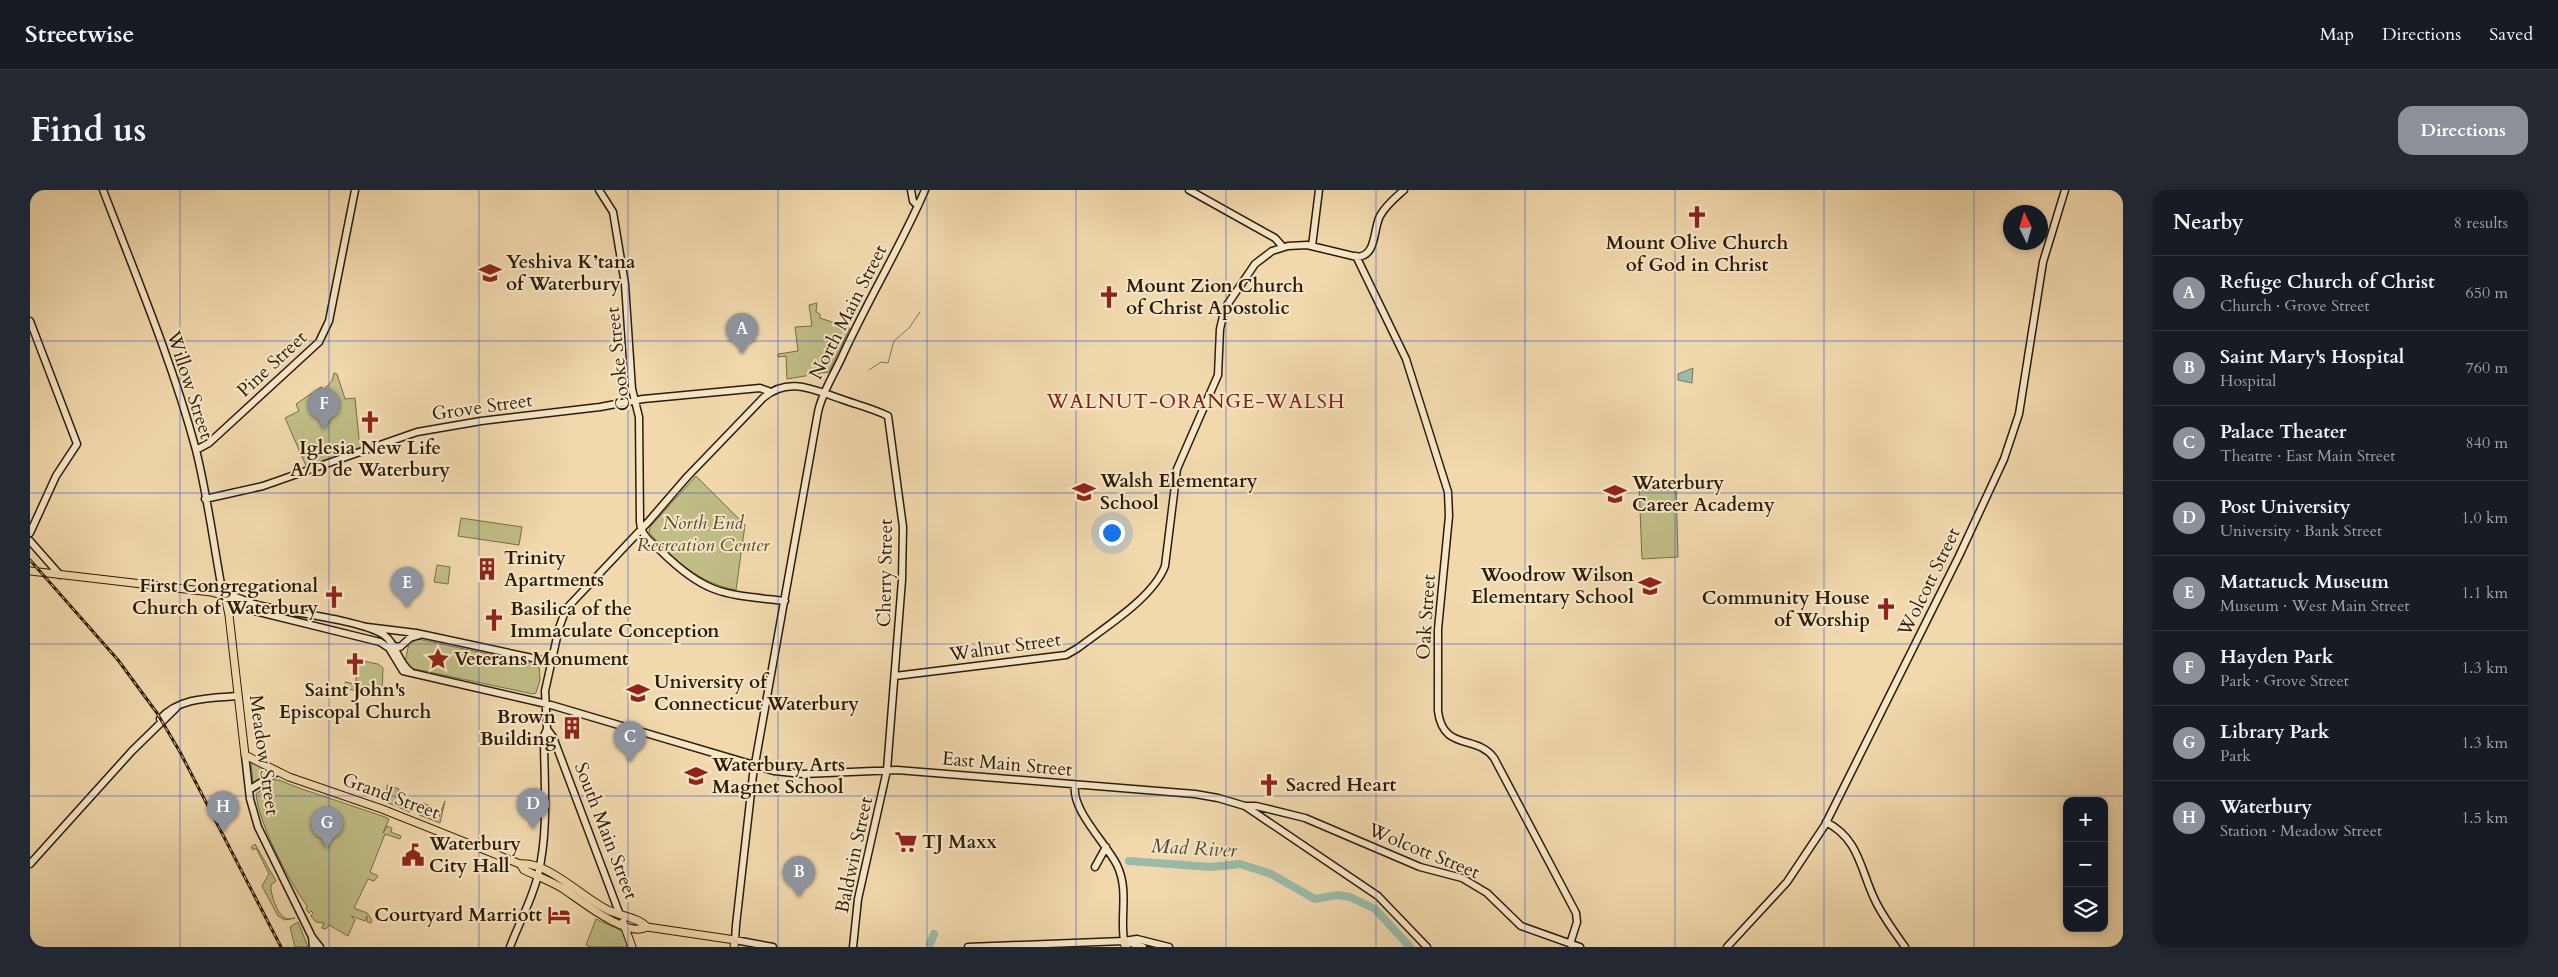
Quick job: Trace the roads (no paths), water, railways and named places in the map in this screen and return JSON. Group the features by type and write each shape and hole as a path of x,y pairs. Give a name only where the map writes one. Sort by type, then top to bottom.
{"main road":[{"name":"Willow Street","path":"103,190 146,298 196,450 225,596"},
{"name":"Pine Street","path":"196,450 209,444 319,342 330,318 356,190"},
{"name":"Cooke Street","path":"599,190 612,209 619,239 628,311 632,389 639,417 641,529"},
{"path":"911,190 913,201 918,206"},
{"name":"North Main Street","path":"547,729 544,703 551,662 566,609 657,512 687,476 771,392 793,385 824,393 863,311 903,239 925,190"},
{"path":"1189,190 1275,238 1283,247"},
{"path":"1312,246 1319,190"},
{"path":"1356,256 1364,256 1370,251 1380,217 1390,203 1404,190"},
{"name":"Wolcott Street","path":"1728,947 1787,882 1826,822 1959,556 2012,440 2019,414 2042,262 2065,190"},
{"name":"Walnut Street","path":"895,676 1066,655 1078,648 1150,590 1161,576 1166,562 1179,463 1218,375 1220,329 1224,310 1254,264 1266,254 1283,247 1312,246 1356,256"},
{"name":"Oak Street","path":"1356,256 1406,359 1448,492 1449,516 1438,629 1438,711 1440,722 1453,738 1485,749 1494,758 1576,913 1577,922 1570,944"},
{"path":"30,321 76,440 76,448 58,472 30,533"},
{"name":"Grove Street","path":"205,499 258,488 417,432 635,400 761,388 771,392"},
{"path":"735,943 755,766 817,418 824,393"},
{"name":"Cherry Street","path":"824,393 886,415 890,421 904,537 887,770"},
{"path":"640,506 645,513 657,512"},
{"path":"641,529 646,537 685,574 703,586 729,594 784,601"},
{"path":"30,542 60,575"},
{"path":"30,571 210,592 366,627 410,631 420,635 551,662"},
{"path":"225,596 230,602 246,609 390,646 399,647 420,635"},
{"name":"Meadow Street","path":"225,596 230,615 249,790 260,834 312,937 320,947"},
{"path":"366,627 382,634 412,673"},
{"path":"410,631 393,635 390,646 400,669 412,673"},
{"path":"403,663 405,642"},
{"name":"East Main Street","path":"412,673 544,703 755,766 798,774 887,770 1202,795 1245,806 1378,896 1427,947"},
{"path":"30,864 155,728 168,711 197,700 238,696"},
{"path":"510,947 539,872 544,827 544,736 547,729"},
{"name":"South Main Street","path":"547,729 552,735 632,947"},
{"path":"545,758 550,753 559,755"},
{"name":"Grand Street","path":"245,755 277,772 382,808 520,864 527,864 595,912 624,925 641,929 647,927"},
{"name":"Baldwin Street","path":"853,947 858,899 887,770"},
{"path":"249,790 277,772"},
{"path":"1075,785 1077,803 1117,865 1123,884 1125,944"},
{"name":"Wolcott Street","path":"1245,806 1256,806 1306,818 1420,867 1462,878 1487,893 1519,925 1580,947"},
{"path":"1826,822 1844,834 1855,847 1879,908 1905,947"},
{"path":"1094,867 1106,847"},
{"name":"Grand Street","path":"539,872 569,884 599,906 647,927"},
{"path":"647,927 735,943 773,947"},
{"name":"Meadow Street","path":"312,937 313,947"},
{"path":"1125,944 1137,939 1169,947"},
{"path":"968,947 1125,944 1143,947"}],"waterway":[{"path":"869,370 881,362 888,363 894,341 909,328 920,312"},
{"name":"Mad River","path":"1129,861 1211,867 1240,864 1271,874 1315,899 1338,895 1350,897 1375,909 1410,947"},
{"name":"Mad River","path":"930,944 934,934"}],"railway":[{"path":"30,560 118,660 157,713 180,752 281,947"}],"place":[{"name":"Mount Olive Church of God in Christ","path":"1697,217"},
{"name":"Yeshiva K’tana of Waterbury","path":"490,273"},
{"name":"Mount Zion Church of Christ Apostolic","path":"1109,297"},
{"name":"Refuge Church of Christ","path":"742,354"},
{"name":"Iglesia New Life A/D de Waterbury","path":"370,422"},
{"name":"Hayden Park","path":"324,429"},
{"name":"Walsh Elementary School","path":"1084,492"},
{"name":"Waterbury Career Academy","path":"1615,494"},
{"name":"Trinity Apartments","path":"487,569"},
{"name":"Woodrow Wilson Elementary School","path":"1650,586"},
{"name":"First Congregational Church of Waterbury","path":"334,597"},
{"name":"Mattatuck Museum","path":"407,608"},
{"name":"Community House of Worship","path":"1886,609"},
{"name":"Basilica of the Immaculate Conception","path":"494,620"},
{"name":"Veterans Monument","path":"438,659"},
{"name":"Saint John's Episcopal Church","path":"355,664"},
{"name":"University of Connecticut Waterbury","path":"638,693"},
{"name":"Brown Building","path":"572,728"},
{"name":"Palace Theater","path":"630,762"},
{"name":"Waterbury Arts Magnet School","path":"696,776"},
{"name":"Sacred Heart","path":"1269,785"},
{"name":"Post University","path":"533,829"},
{"name":"Waterbury","path":"223,832"},
{"name":"TJ Maxx","path":"906,842"},
{"name":"Library Park","path":"327,848"},
{"name":"Waterbury City Hall","path":"413,855"},
{"name":"Saint Mary's Hospital","path":"799,897"},
{"name":"Courtyard Marriott","path":"559,915"}],"district":[{"name":"WALNUT-ORANGE-WALSH","path":"1196,401"}],"park label":[{"name":"North End Recreation Center","path":"703,534"}]}
